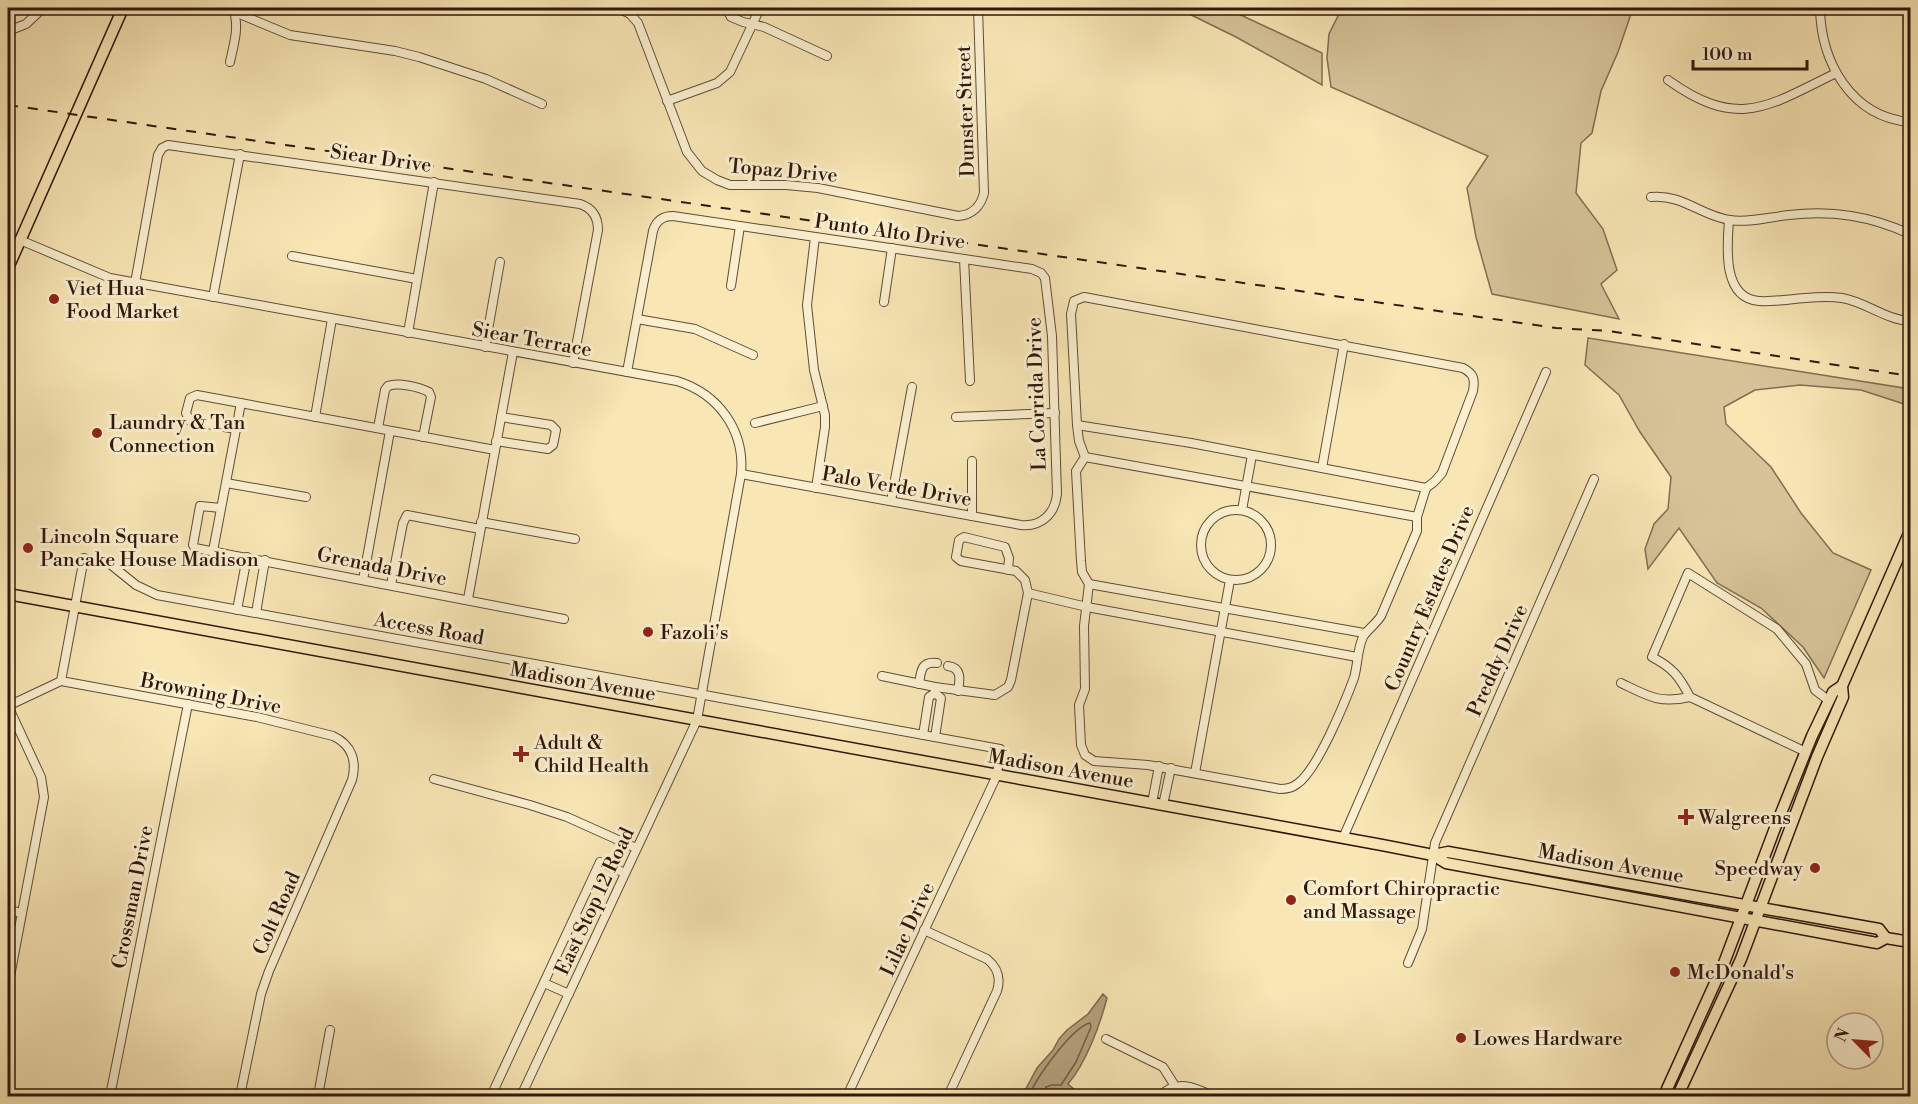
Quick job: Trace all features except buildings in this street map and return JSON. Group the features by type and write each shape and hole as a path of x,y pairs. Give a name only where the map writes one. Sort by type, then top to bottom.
{"main road":[{"path":"8,268 123,8"},
{"path":"1674,1096 1679,1093 1732,981 1842,697 1842,687 1907,548 1911,531"},
{"name":"Madison Avenue","path":"8,594 1343,838 1433,855 1446,863 1877,943 1886,938 1911,942"},
{"path":"1669,1096 1667,1089 1724,963 1806,752 1828,700 1833,692 1842,687"},
{"name":"Madison Avenue","path":"1433,855 1448,852 1879,929 1886,938"},
{"path":"1693,1063 1691,1054 1702,1028 1699,1020"}],"street":[{"path":"225,8 235,9 290,35 395,51 419,57 479,76 542,104"},
{"name":"Topaz Drive","path":"618,8 630,14 638,23 692,161 702,171 723,183 741,186 786,185 833,190 953,216 964,216 975,210"},
{"path":"726,8 731,17 765,27 827,56"},
{"path":"667,101 723,80 760,8"},
{"name":"Dunster Street","path":"975,210 984,193 978,8"},
{"path":"1820,8 1824,42 1836,73 1853,96 1872,111 1888,118 1911,122"},
{"path":"230,62 238,21 235,9"},
{"path":"8,31 26,24 40,11"},
{"path":"1668,80 1705,103 1743,109 1777,102 1836,73"},
{"name":"Siear Drive","path":"135,283 158,155 167,145 174,144 580,204 594,213 598,230 573,363"},
{"path":"213,297 240,154"},
{"path":"408,333 434,182"},
{"path":"1651,197 1676,198 1729,220 1746,221 1813,212 1838,213 1877,220 1911,234"},
{"name":"Punto Alto Drive","path":"637,319 653,231 660,219 673,216 1035,270"},
{"path":"1729,220 1730,273 1735,286 1744,296 1761,301 1842,298 1862,303 1896,319 1911,321"},
{"path":"732,286 740,226"},
{"path":"815,237 807,305 814,370 823,406 825,431 816,488"},
{"name":"Siear Terrace","path":"20,240 107,277 681,382 715,402 727,416 738,438 742,460 697,720"},
{"path":"884,302 891,248"},
{"path":"292,256 417,279"},
{"path":"964,259 970,381"},
{"path":"485,347 500,262"},
{"name":"La Corrida Drive","path":"1035,270 1041,273 1047,281 1052,336 1057,497 1054,507 1046,518"},
{"path":"1028,593 1087,607 1357,657 1364,633 1374,626 1381,616 1417,531 1417,517 1425,488 1442,473 1473,391 1472,375 1462,368 1344,344 1084,297 1074,303 1071,314 1077,424 1079,441 1085,457 1417,517"},
{"path":"315,417 332,319"},
{"path":"627,372 637,319 695,329 753,355"},
{"path":"1323,468 1344,344"},
{"path":"468,599 513,352"},
{"name":"Country Estates Drive","path":"1343,838 1546,372"},
{"path":"378,428 386,387 392,384 426,390 431,396 423,437"},
{"path":"891,501 912,387"},
{"path":"236,429 190,421 186,416 190,398 195,395 423,437 495,446 548,449 553,445 556,430 551,425 501,417"},
{"path":"213,551 241,403"},
{"path":"755,423 823,406"},
{"path":"956,417 1055,413"},
{"path":"1077,424 1252,454 1425,488"},
{"path":"363,579 390,431"},
{"path":"1242,510 1252,454"},
{"name":"Madison Avenue","path":"1085,457 1076,471 1082,572 1089,584 1084,626 1085,684 1079,705 1082,749 1088,759 1159,766 1281,789 1289,788 1298,784 1316,763 1354,676 1357,657"},
{"path":"972,461 972,516"},
{"name":"Palo Verde Drive","path":"741,474 1026,525 1036,524 1046,518"},
{"name":"Preddy Drive","path":"1408,963 1422,928 1435,843 1594,479"},
{"path":"226,483 306,497"},
{"name":"Grenada Drive","path":"221,508 200,506 194,547 564,619"},
{"path":"1229,510 1242,510 1255,515 1265,524 1271,537 1271,551 1266,564 1257,574 1244,580 1230,580 1218,576 1209,567 1203,556 1201,539 1206,527 1214,517 1229,510"},
{"path":"391,585 403,523 407,515 575,539"},
{"path":"882,676 935,690 995,695 1008,687 1028,593 1025,580 1016,571 1008,570 961,561 956,557 959,540 964,537 1005,547 1010,558 1008,570"},
{"path":"237,610 247,557"},
{"name":"Access Road","path":"74,606 84,558 110,564 150,593 1000,749 997,775"},
{"path":"256,613 265,561"},
{"path":"1806,752 1690,697 1679,677 1669,666 1652,657 1688,573 1777,629 1805,662 1815,690 1828,700"},
{"path":"1196,773 1230,580"},
{"path":"1089,584 1364,633"},
{"path":"8,987 43,810 44,794 41,777 8,706 61,681 74,606"},
{"path":"919,684 923,665 937,663"},
{"path":"948,666 958,671 960,678 958,691"},
{"name":"Browning Drive","path":"61,681 257,717 328,735 340,740 350,749"},
{"path":"1621,683 1654,699 1676,700 1690,697"},
{"path":"923,735 929,697 935,690"},
{"path":"934,737 941,698 935,690"},
{"name":"Crossman Drive","path":"110,1096 188,704"},
{"name":"East Stop 12 Road","path":"521,1096 697,720"},
{"name":"Colt Road","path":"240,1096 261,994 269,971 352,780 354,768 350,749"},
{"name":"Madison Avenue","path":"1158,804 1159,766"},
{"path":"1158,804 1171,768"},
{"name":"Lilac Drive","path":"847,1096 997,775"},
{"path":"435,779 549,811 636,848"},
{"path":"491,1096 600,862 625,873"},
{"path":"8,910 22,913"},
{"path":"924,930 987,959 995,967 999,976 997,990 948,1096"},
{"path":"544,983 569,994"},
{"path":"318,1096 330,1030"},
{"path":"1107,1039 1163,1067 1174,1087"},
{"path":"1160,1096 1174,1087 1192,1086 1213,1096"}],"shaded area":[{"path":"1177,8 1226,8 1322,53 1322,85 1236,37"},
{"path":"1342,8 1633,8 1618,52 1601,91 1592,133 1581,143 1576,193 1603,229 1617,270 1601,284 1619,319 1492,294 1476,237 1467,188 1488,156 1331,87 1327,58 1329,34"},
{"path":"1588,338 1910,389 1910,404 1861,390 1800,385 1755,390 1724,407 1726,424 1771,467 1801,513 1833,553 1871,570 1824,678 1803,647 1761,608 1717,583 1679,528 1648,569 1645,549 1654,524 1668,509 1671,477 1640,432 1619,395 1585,365"}],"water":[{"path":"1103,994 1107,998 1096,1032 1081,1066 1068,1084 1074,1089 1074,1094 1056,1091 1046,1096 1022,1096 1037,1068 1053,1050 1059,1039 1088,1014"}],"railway":[{"path":"8,105 1556,328 1609,331 1910,376"}],"place":[{"name":"Viet Hua Food Market","path":"54,299"},
{"name":"Laundry & Tan Connection","path":"97,433"},
{"name":"Lincoln Square Pancake House Madison","path":"28,548"},
{"name":"Fazoli's","path":"648,632"},
{"name":"Adult & Child Health","path":"521,754"},
{"name":"Walgreens","path":"1686,817"},
{"name":"Speedway","path":"1815,868"},
{"name":"Comfort Chiropractic and Massage","path":"1291,900"},
{"name":"McDonald's","path":"1675,972"},
{"name":"Lowes Hardware","path":"1461,1038"}]}
